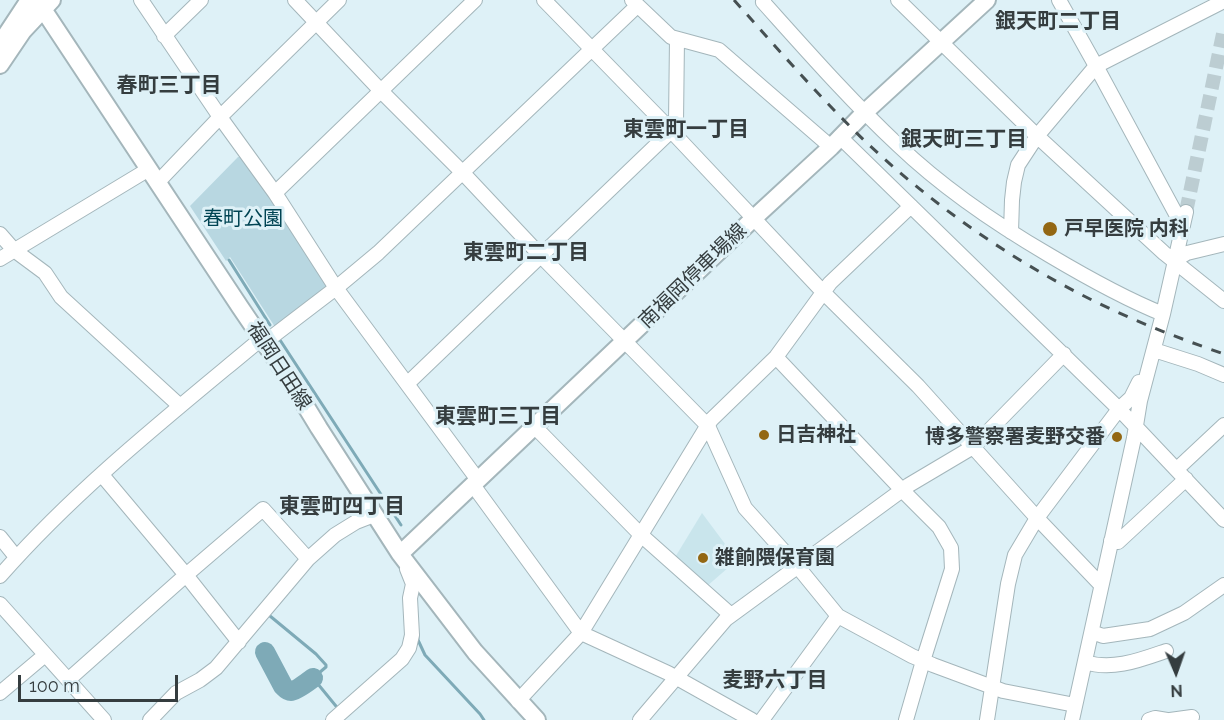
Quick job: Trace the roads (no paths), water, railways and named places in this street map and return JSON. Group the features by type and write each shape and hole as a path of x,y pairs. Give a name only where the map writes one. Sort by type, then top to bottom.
{"main road":[{"name":"南福岡停車場線","path":"400,554 836,142 864,112 987,0"},
{"path":"0,44 40,2"},
{"path":"0,65 40,2"},
{"name":"福岡日田線","path":"40,2 291,382 400,554 475,652 536,720"}],"street":[{"path":"141,0 220,117 275,193 336,288 407,384 582,633 675,677 752,720"},
{"path":"164,36 201,0"},
{"path":"295,0 708,426 745,508 838,616 923,661 1003,691 1075,705"},
{"path":"0,259 154,176 220,117 339,0"},
{"path":"275,193 475,0"},
{"path":"544,0 823,292 918,386 1101,585"},
{"path":"764,0 763,2 864,112 926,171 993,222 1096,283 1163,314"},
{"path":"898,0 1037,136 1164,253 1224,301"},
{"path":"1059,0 1183,227"},
{"path":"1011,232 1014,182 1018,165 1037,136 1096,66 1224,2"},
{"path":"0,576 43,530 180,406 336,288 378,253 592,50 634,3 671,37 719,50 836,142 911,206 1119,409 1224,520"},
{"path":"407,384 671,131 676,122 677,39"},
{"path":"518,700 582,633 711,420 776,357 830,283 911,206"},
{"path":"1073,720 1140,401 1186,212"},
{"path":"0,234 14,250 45,273 61,297 180,406"},
{"path":"1175,260 1187,253 1224,244"},
{"path":"1154,350 1224,375"},
{"path":"987,720 1013,560 1019,545 1119,409 1131,398 1154,350"},
{"path":"640,720 731,615 902,490 973,447 1064,354"},
{"path":"776,357 939,528 951,548 952,569 906,720"},
{"path":"1111,541 1119,542 1224,425"},
{"path":"534,426 641,535 731,615"},
{"path":"102,475 186,574 239,642"},
{"path":"68,680 186,574 263,509 308,559"},
{"path":"150,720 176,693 208,675 239,642 308,559 335,535 374,515"},
{"path":"0,537 16,557"},
{"path":"338,715 402,660 409,648 412,635 410,598 413,584 400,554"},
{"path":"1092,632 1103,636 1150,629 1184,613 1224,585"},
{"path":"0,604 104,720"},
{"path":"762,720 838,616"},
{"path":"1085,663 1096,666 1131,663 1166,651"},
{"path":"0,693 45,655"},
{"path":"1149,720 1192,717"}],"waterway":[{"path":"229,260 270,325"},
{"path":"280,340 401,525"},
{"path":"270,616 326,665 313,678 340,711"},
{"path":"418,634 418,640 425,655 484,720"},
{"path":"265,652 287,690 296,689 313,678"}],"tunnel":[{"path":"1186,212 1224,29"}],"railway":[{"path":"734,0 799,73 867,143 893,167 976,232 1036,270 1098,303 1176,337 1224,354"}],"place":[{"name":"戸早医院 内科","path":"1050,229"},
{"name":"日吉神社","path":"764,435"},
{"name":"博多警察署麦野交番","path":"1117,437"},
{"name":"雑餉隈保育園","path":"703,558"}],"district":[{"name":"銀天町二丁目","path":"1058,22"},
{"name":"春町三丁目","path":"169,86"},
{"name":"東雲町一丁目","path":"686,130"},
{"name":"銀天町三丁目","path":"964,140"},
{"name":"東雲町二丁目","path":"526,253"},
{"name":"東雲町三丁目","path":"498,417"},
{"name":"東雲町四丁目","path":"342,507"},
{"name":"麦野六丁目","path":"775,681"}],"park label":[{"name":"春町公園","path":"243,219"}]}
